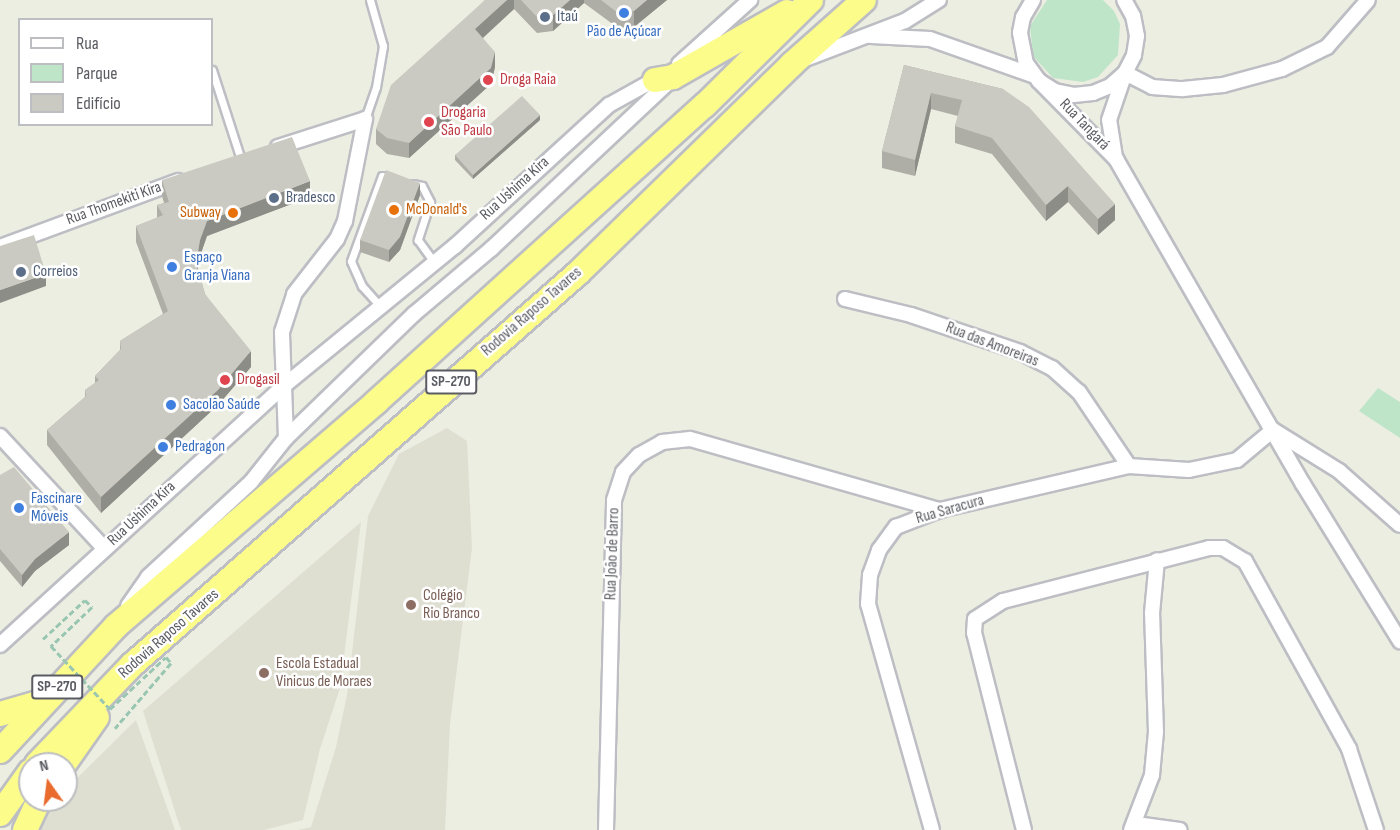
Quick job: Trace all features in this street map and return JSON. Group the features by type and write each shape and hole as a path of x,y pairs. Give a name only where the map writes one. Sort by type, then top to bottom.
{"highway":[{"path":"664,79 809,0"},
{"name":"SP-270","path":"0,751 116,626 376,402 705,105 809,0"},
{"name":"Rodovia Raposo Tavares","path":"49,752 133,664 578,273 792,64 864,0"},
{"path":"72,752 133,664"},
{"path":"0,714 44,701"},
{"path":"0,814 18,789"},
{"path":"25,830 33,812"}],"street":[{"name":"Rua Ushima Kira","path":"0,645 285,385 434,262 609,105 664,79 750,0"},
{"path":"792,64 871,36 939,0"},
{"path":"1034,0 1023,17 1020,48 1037,79"},
{"name":"Rua Tangará","path":"1116,159 1109,120 1125,73 1134,55 1137,36 1133,16 1124,0"},
{"path":"871,36 930,39 1037,79 1064,93 1093,93 1125,73 1152,87 1183,89 1222,85 1282,69 1327,47 1368,0"},
{"path":"116,626 148,577 251,482 286,438 414,314 491,249 664,79"},
{"name":"Rua Tangará","path":"1037,79 1116,159"},
{"path":"247,158 365,119 345,221 337,239 294,294 282,332 286,438"},
{"path":"1116,159 1273,430 1400,641"},
{"name":"Rua Thomekiti Kira","path":"0,247 189,177"},
{"name":"Rua das Amoreiras","path":"845,299 911,315 1020,352 1052,368 1079,392 1128,466"},
{"path":"1273,430 1333,466 1400,525"},
{"name":"Rua Saracura","path":"932,830 868,604 870,575 879,550 896,527 940,510 1128,466 1189,470 1238,460 1273,430"},
{"path":"0,436 105,549"},
{"name":"Rua João de Barro","path":"606,830 614,500 623,472 639,455 662,442 690,440 940,510"},
{"path":"1024,830 974,633 975,619 1003,601 1157,560 1216,548 1234,552 1245,561 1349,749 1376,830"},
{"path":"1157,560 1151,662 1156,732 1152,775 1134,827 1180,830"}],"lane":[{"path":"365,119 376,87 383,46 370,0"},
{"path":"213,73 247,158"},
{"path":"380,306 362,286 351,261 382,176 422,186 428,193 430,202 418,240 434,262"}],"path":[{"path":"43,639 85,600 92,607 51,646 110,709 166,657 171,663 115,728"}],"shaded area":[{"name":"Colégio Rio Branco","path":"447,428 467,441 472,548 450,724 445,830 298,830 311,827 336,747 347,695 368,516 399,454"},
{"name":"Escola Estadual Vinicus de Moraes","path":"361,522 340,688 320,749 303,820 264,830 181,830 143,711"},
{"path":"136,720 175,830 41,830 40,814 42,812 78,812 78,777"}],"green space":[{"path":"1047,0 1103,0 1114,11 1120,24 1118,55 1098,77 1083,82 1053,78 1033,56 1030,26"},
{"path":"1378,388 1400,402 1400,438 1359,411"}],"building":[{"path":"485,0 507,0 475,29 495,52 491,68 409,143 387,138 376,129 391,85"},
{"path":"521,0 570,0 553,15 537,17"},
{"path":"601,0 647,0 634,11 618,13"},
{"path":"904,65 1003,89 1029,107 1115,204 1098,219 1068,186 1046,205 992,138 955,126 962,100 931,93 915,160 882,151"},
{"path":"522,96 540,115 473,175 455,155"},
{"path":"292,137 310,181 207,221 200,240 196,264 205,294 251,351 218,390 101,497 47,430 86,396 85,390 99,380 95,376 121,349 120,341 168,311 136,226 163,215 157,205 169,202 162,180"},
{"name":"McDonald's","path":"386,170 420,183 400,237 389,250 360,240"},
{"name":"Correios","path":"34,235 46,274 0,290 0,246"},
{"name":"Fascinare Móveis","path":"14,467 69,532 35,559 22,575 0,549 0,475"}],"place":[{"name":"Pão de Açúcar","path":"624,13"},
{"name":"Itaú","path":"545,17"},
{"name":"Droga Raia","path":"488,80"},
{"name":"Drogaria São Paulo","path":"429,122"},
{"name":"Bradesco","path":"274,198"},
{"name":"McDonald's","path":"394,210"},
{"name":"Subway","path":"233,213"},
{"name":"Espaço Granja Viana","path":"172,267"},
{"name":"Correios","path":"21,272"},
{"name":"Drogasil","path":"225,380"},
{"name":"Sacolão Saúde","path":"171,405"},
{"name":"Pedragon","path":"163,447"},
{"name":"Fascinare Móveis","path":"19,508"},
{"name":"Colégio Rio Branco","path":"411,605"},
{"name":"Escola Estadual Vinicus de Moraes","path":"264,673"}]}
